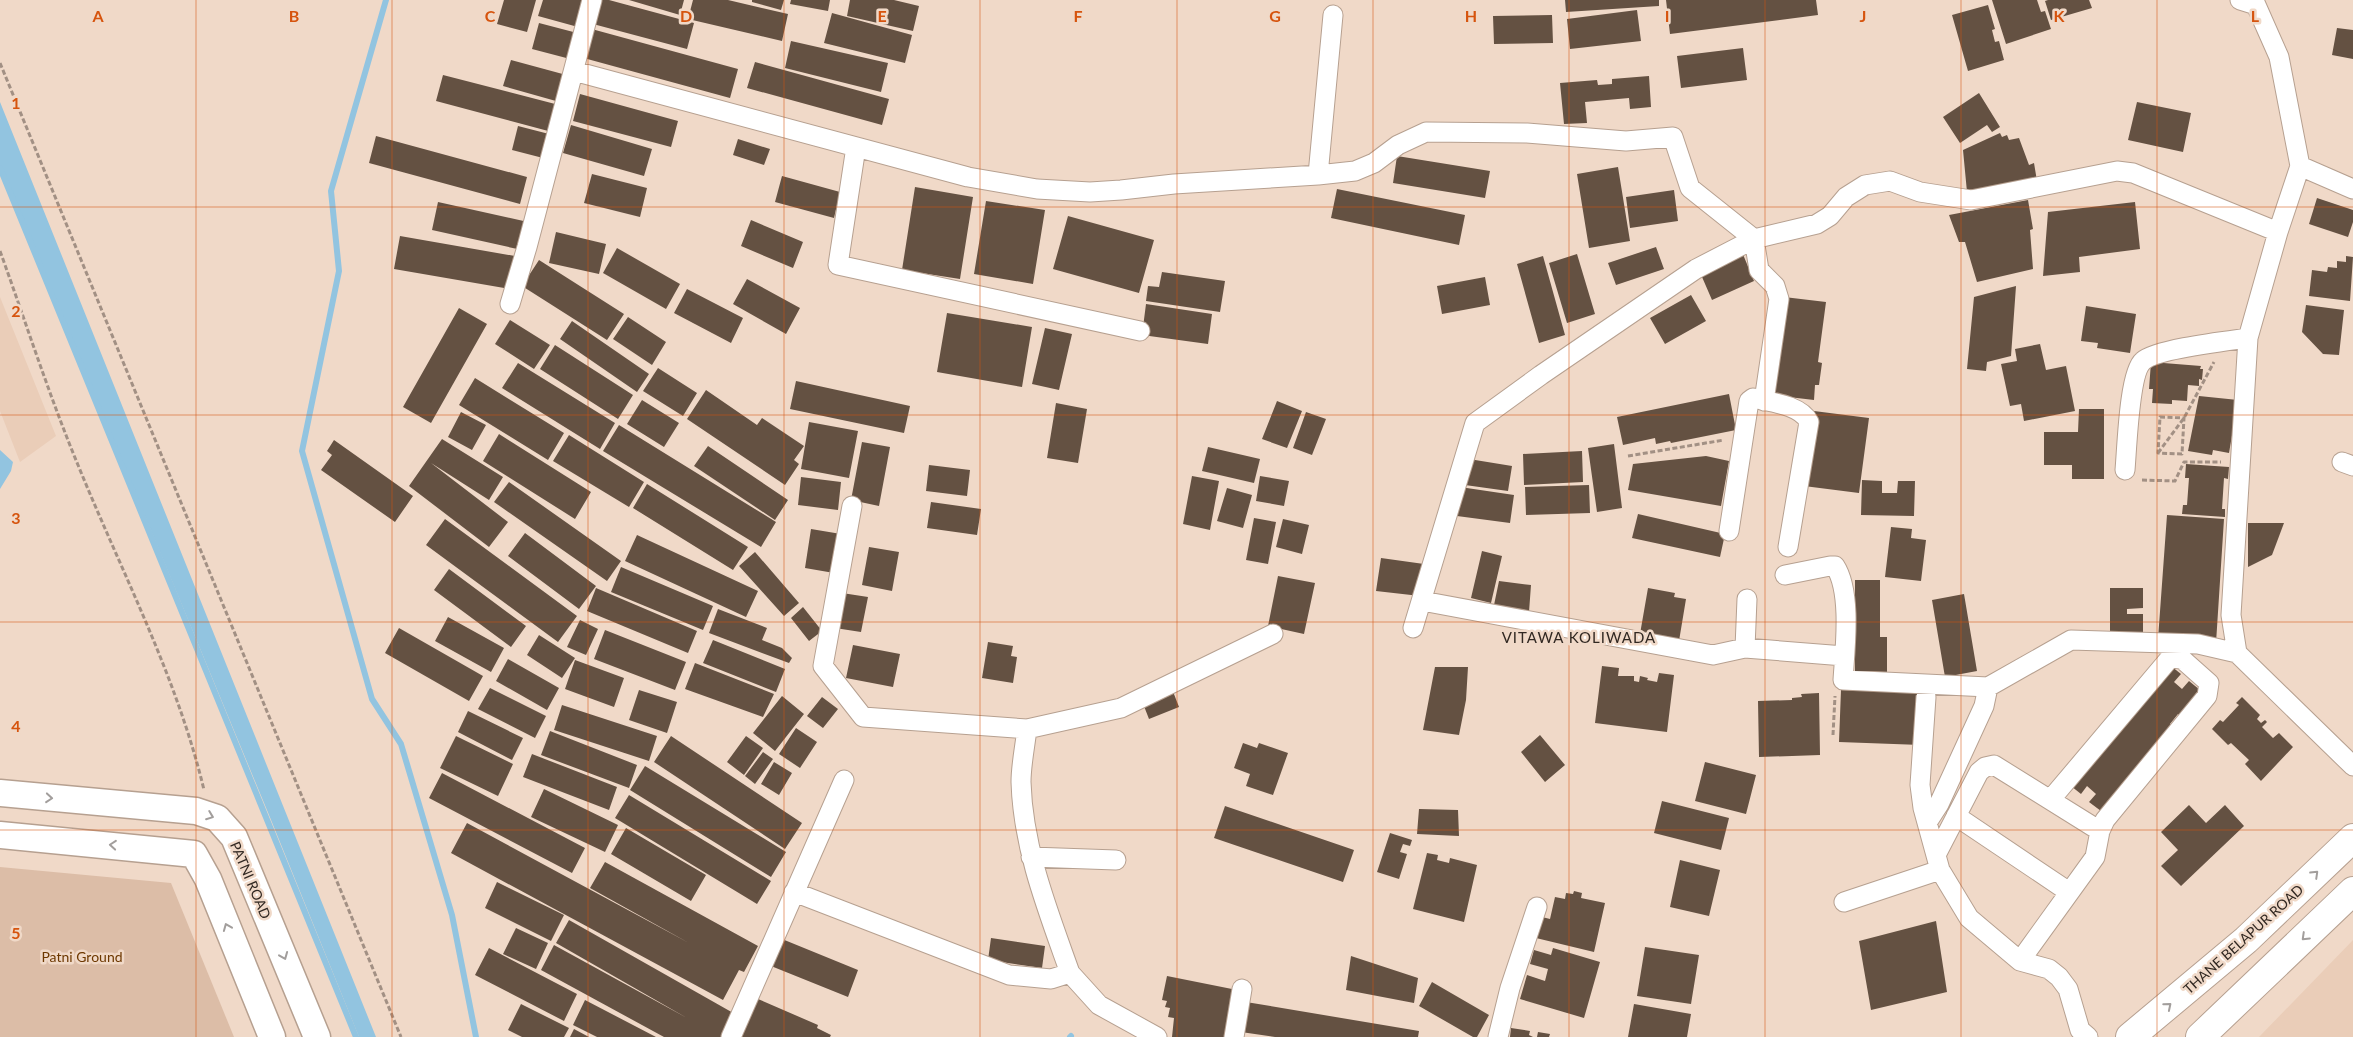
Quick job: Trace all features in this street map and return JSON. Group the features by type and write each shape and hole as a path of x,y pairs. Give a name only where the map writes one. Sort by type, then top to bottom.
{"main road":[{"name":"PATNI ROAD","path":"0,793 196,811 217,818 234,837 317,1037"},
{"path":"0,834 194,854 208,879 272,1037"},
{"name":"THANE BELAPUR ROAD","path":"2130,1037 2246,940 2353,838"},
{"path":"2200,1037 2353,891"}],"street":[{"path":"510,304 592,0"},
{"path":"2237,653 2231,615 2248,338 2278,232 2300,166 2279,57 2256,5 2240,0"},
{"path":"1318,175 1334,15"},
{"path":"574,71 968,177 1037,189 1098,192 1174,184 1355,171 1374,163 1398,145 1426,132 1527,133 1626,141 1673,136 1690,188 1754,239 1759,270 1779,291 1764,401"},
{"path":"856,147 838,265 1140,331"},
{"path":"2300,166 2353,189"},
{"path":"1413,628 1475,423 1541,375 1696,269 1754,239 1817,224 1830,216 1846,197 1865,186 1890,181 1920,192 1971,200 2117,171 2133,173 2278,232"},
{"path":"2125,470 2132,394 2137,370 2143,360 2160,353 2248,338"},
{"path":"1729,531 1742,437 1749,401 1753,398 1796,410 1805,414 1808,422 1788,548"},
{"path":"852,506 823,666 863,717 1027,729 1121,708 1273,634"},
{"path":"1785,576 1835,566 1839,572 1844,594 1843,680 1988,687 2072,640 2206,646 2237,653 2353,766"},
{"path":"1745,648 1747,599"},
{"path":"1422,601 1713,655 1745,648 1844,656"},
{"path":"2189,666 2206,646"},
{"path":"2020,961 2095,857 2100,831 2106,820 2207,696 2209,683 2182,659 2170,658 2051,800"},
{"path":"1928,821 1939,804 1984,706 1988,687"},
{"path":"1926,697 1920,785 1923,808 1938,863 1969,918 2020,961 2049,969 2059,977 2068,989 2081,1035"},
{"path":"1027,729 1021,781 1027,842 1037,880 1070,974 1099,1005 1156,1037"},
{"path":"1844,902 1938,863 1956,816 1979,772 1985,767 1994,765 2001,768 2100,831"},
{"path":"731,1037 844,780"},
{"path":"1956,816 2070,892"},
{"path":"1031,856 1116,860"},
{"path":"794,892 1009,975 1051,979 1070,974"},
{"path":"1498,1037 1510,988 1537,907"},
{"path":"1234,1037 1242,989"}],"path":[{"path":"0,63 401,1037"},
{"path":"0,252 77,463 149,629 188,730 205,794"},
{"path":"2158,453 2184,418 2225,342"},
{"path":"2158,453 2160,417 2184,418"},
{"path":"2158,453 2182,454 2184,418"},
{"path":"1628,456 1742,437"},
{"path":"2125,470 2129,479 2175,481 2184,462 2223,462"},
{"path":"1833,735 1835,696 1843,680"}],"shaded area":[{"path":"0,297 56,436 20,462 0,411"},
{"path":"2353,940 2353,1037 2259,1037"}],"green space":[{"name":"Patni Ground","path":"0,867 171,883 234,1037 0,1037"}],"water":[{"path":"0,102 376,1037 359,1037 0,166"},
{"path":"0,450 13,462 11,471 0,489"}],"building":[{"path":"504,0 536,0 527,32 497,24"},
{"path":"543,0 586,0 578,27 538,16"},
{"path":"600,0 609,0 694,23 687,49 593,24"},
{"path":"629,0 684,0 680,15"},
{"path":"693,0 728,0 788,14 782,41 688,19"},
{"path":"752,0 784,0 781,10 752,2"},
{"path":"791,0 830,0 828,11 790,4"},
{"path":"850,0 894,0 919,6 913,31 847,16"},
{"path":"1565,0 1659,0 1659,6 1566,12"},
{"path":"1666,0 1816,0 1818,15 1670,34"},
{"path":"1992,0 2037,0 2041,12 2045,11 2051,29 2006,44"},
{"path":"2089,0 2092,8 2051,20 2045,1"},
{"path":"1988,5 1995,29 1992,30 1995,42 1999,41 2004,60 1968,71 1952,15"},
{"path":"1637,10 1641,41 1570,49 1567,19"},
{"path":"832,13 912,35 905,63 824,43"},
{"path":"1552,15 1553,43 1494,44 1493,16"},
{"path":"539,23 581,34 574,60 532,49"},
{"path":"588,28 738,69 730,98 580,57"},
{"path":"2337,28 2353,30 2353,59 2332,55"},
{"path":"791,41 888,63 881,92 785,68"},
{"path":"1743,48 1747,80 1681,88 1677,56"},
{"path":"511,60 570,76 563,103 503,86"},
{"path":"755,62 889,99 882,125 747,88"},
{"path":"443,75 559,105 552,132 436,101"},
{"path":"1649,76 1651,107 1630,109 1629,98 1585,102 1587,123 1564,124 1560,83 1597,80 1598,85 1612,84 1612,79"},
{"path":"1979,93 2000,127 1992,132 1987,125 1960,143 1943,117"},
{"path":"580,94 678,121 671,147 573,121"},
{"path":"2137,102 2191,113 2183,152 2128,140"},
{"path":"571,125 652,149 644,176 563,153"},
{"path":"518,126 549,134 543,158 512,150"},
{"path":"2000,133 2002,137 2007,135 2009,140 2019,138 2029,165 2034,163 2037,181 1967,192 1963,150"},
{"path":"376,136 527,177 520,204 369,163"},
{"path":"738,139 770,149 764,165 733,155"},
{"path":"1397,156 1490,171 1485,198 1393,183"},
{"path":"1618,167 1630,241 1589,248 1577,174"},
{"path":"592,174 647,188 640,217 584,203"},
{"path":"782,176 840,192 834,218 775,202"},
{"path":"915,187 973,197 960,279 902,270"},
{"path":"1337,189 1465,215 1459,245 1331,218"},
{"path":"1674,190 1678,221 1630,228 1626,197"},
{"path":"2317,198 2353,210 2353,222 2348,237 2309,224"},
{"path":"2028,200 2033,229 2030,230 2033,269 1977,282 1965,242 1959,242 1949,215"},
{"path":"986,201 1045,210 1033,284 974,274"},
{"path":"438,202 528,222 522,250 432,230"},
{"path":"2135,202 2140,249 2079,257 2080,272 2043,276 2048,212"},
{"path":"1068,216 1154,240 1139,293 1053,269"},
{"path":"751,220 803,242 793,268 741,246"},
{"path":"556,232 606,244 599,274 549,263"},
{"path":"400,236 515,256 510,289 394,269"},
{"path":"1656,247 1664,269 1616,285 1608,263"},
{"path":"617,248 680,284 666,309 603,273"},
{"path":"1742,252 1754,281 1712,300 1699,270"},
{"path":"1577,254 1595,314 1567,323 1549,263"},
{"path":"1543,256 1565,335 1539,343 1517,264"},
{"path":"2346,256 2353,257 2350,301 2309,296 2312,270 2327,272 2328,267 2337,268 2337,261 2346,262"},
{"path":"539,260 624,314 607,340 522,286"},
{"path":"1162,272 1225,281 1220,312 1146,301 1148,286 1159,287"},
{"path":"1485,277 1490,305 1442,314 1437,286"},
{"path":"747,279 800,308 786,334 733,304"},
{"path":"2016,286 2011,356 1987,362 1986,371 1967,369 1974,297"},
{"path":"687,289 743,318 731,343 674,313"},
{"path":"1691,295 1706,321 1665,344 1650,318"},
{"path":"1784,297 1826,302 1818,362 1822,363 1819,385 1815,385 1814,400 1772,395"},
{"path":"1146,304 1212,314 1208,344 1142,335"},
{"path":"2306,305 2344,310 2339,355 2323,354 2302,332"},
{"path":"2086,306 2136,314 2130,353 2097,348 2098,343 2081,341"},
{"path":"459,308 487,324 431,423 403,407"},
{"path":"947,313 1032,327 1022,387 937,372"},
{"path":"628,317 666,342 652,365 613,339"},
{"path":"510,320 550,345 534,369 495,344"},
{"path":"572,321 649,374 637,392 560,339"},
{"path":"1045,328 1072,334 1059,390 1032,384"},
{"path":"2040,344 2046,370 2066,366 2075,411 2024,421 2021,404 2010,406 2001,364 2017,361 2015,349"},
{"path":"555,345 633,395 618,419 540,369"},
{"path":"2151,362 2201,366 2200,369 2203,369 2202,380 2199,379 2199,386 2188,385 2187,401 2172,400 2172,404 2152,403 2153,389 2149,389"},
{"path":"518,363 615,423 600,449 502,388"},
{"path":"658,368 697,393 683,416 643,391"},
{"path":"475,378 564,433 548,460 459,405"},
{"path":"796,381 910,406 904,433 790,409"},
{"path":"706,390 757,425 762,418 804,446 794,460 799,464 785,485 687,419"},
{"path":"1729,394 1736,430 1671,443 1670,441 1656,444 1655,438 1623,445 1617,417"},
{"path":"2199,396 2238,400 2229,453 2213,450 2212,455 2188,451"},
{"path":"642,400 679,423 664,447 627,424"},
{"path":"1277,401 1302,411 1287,448 1262,439"},
{"path":"1056,403 1087,409 1078,463 1047,458"},
{"path":"2079,409 2104,409 2104,479 2072,479 2072,465 2044,465 2044,432 2078,432"},
{"path":"1814,411 1869,418 1859,493 1804,486"},
{"path":"461,412 486,425 472,450 448,437"},
{"path":"1306,412 1326,419 1312,455 1293,448"},
{"path":"809,422 858,431 849,478 801,469"},
{"path":"619,425 776,522 761,547 603,451"},
{"path":"499,434 591,492 575,519 483,461"},
{"path":"569,435 644,482 629,507 553,461"},
{"path":"442,439 503,477 489,500 431,463 508,522 489,547 409,486"},
{"path":"334,440 413,496 395,522 321,470 332,455 327,451"},
{"path":"862,442 890,447 879,506 851,500"},
{"path":"1614,444 1622,508 1597,512 1588,448"},
{"path":"708,446 788,500 775,520 694,466"},
{"path":"1208,447 1260,459 1254,483 1202,471"},
{"path":"1582,451 1583,482 1524,485 1523,454"},
{"path":"1706,456 1729,461 1721,506 1628,490 1633,464"},
{"path":"1469,459 1512,466 1508,491 1465,485"},
{"path":"2186,464 2229,467 2228,479 2224,478 2222,509 2225,509 2225,517 2182,514 2183,505 2187,505 2189,478 2185,478"},
{"path":"929,465 970,470 967,496 926,491"},
{"path":"1192,476 1219,481 1210,530 1183,524"},
{"path":"1260,476 1289,481 1284,506 1256,501"},
{"path":"801,477 841,482 838,510 798,505"},
{"path":"1862,480 1882,481 1882,493 1897,493 1898,481 1915,481 1914,516 1861,515"},
{"path":"509,482 621,561 607,581 494,502"},
{"path":"647,484 748,547 733,570 633,508"},
{"path":"1589,485 1590,513 1526,515 1525,487"},
{"path":"1460,487 1514,495 1510,523 1457,516"},
{"path":"1227,488 1252,495 1243,528 1217,521"},
{"path":"931,502 981,509 977,535 927,528"},
{"path":"1638,514 1725,534 1720,557 1632,538"},
{"path":"2167,515 2224,519 2216,643 2158,639"},
{"path":"1254,518 1276,522 1268,564 1246,560"},
{"path":"445,519 577,616 558,642 426,545"},
{"path":"1283,519 1309,525 1302,554 1276,547"},
{"path":"2248,523 2284,523 2272,555 2248,567"},
{"path":"1891,527 1912,529 1911,538 1926,540 1921,581 1885,577"},
{"path":"811,529 841,534 834,573 805,568"},
{"path":"525,533 596,586 579,609 508,556"},
{"path":"637,535 758,591 746,617 625,561"},
{"path":"869,547 899,552 892,591 862,585"},
{"path":"1482,551 1502,556 1491,603 1471,598"},
{"path":"755,552 799,603 784,616 739,566"},
{"path":"1381,558 1424,564 1420,596 1376,591"},
{"path":"621,567 713,606 703,630 611,592"},
{"path":"449,569 526,626 511,647 434,590"},
{"path":"1278,576 1315,583 1304,634 1268,626"},
{"path":"1855,580 1880,580 1880,637 1887,637 1887,677 1855,677"},
{"path":"1499,581 1531,585 1529,612 1494,605"},
{"path":"596,588 697,631 688,653 587,611"},
{"path":"1648,588 1675,593 1674,597 1686,599 1679,641 1640,634"},
{"path":"2110,588 2143,588 2143,608 2127,609 2127,614 2143,614 2143,639 2110,639"},
{"path":"842,593 868,597 861,632 835,628"},
{"path":"1964,594 1977,671 1945,677 1932,600"},
{"path":"803,607 822,631 809,641 791,618"},
{"path":"718,609 767,628 762,640 782,648 792,658 789,663 709,633"},
{"path":"448,617 504,648 491,672 435,641"},
{"path":"580,620 598,629 586,655 567,647"},
{"path":"399,628 483,676 469,701 385,653"},
{"path":"605,630 686,662 675,690 594,659"},
{"path":"539,635 575,658 562,678 527,655"},
{"path":"713,640 785,669 776,692 703,663"},
{"path":"988,642 1013,646 1011,656 1017,657 1013,683 982,678"},
{"path":"853,645 900,654 893,687 846,678"},
{"path":"508,659 559,688 547,710 496,681"},
{"path":"575,660 624,678 614,707 565,689"},
{"path":"695,663 774,694 763,717 685,689"},
{"path":"1602,666 1619,668 1618,676 1634,676 1634,681 1639,682 1640,676 1657,682 1659,673 1674,675 1667,732 1595,723"},
{"path":"2171,666 2181,674 2174,682 2182,689 2189,681 2200,690 2181,717 2178,714 2170,724 2172,726 2101,811 2089,802 2096,794 2087,786 2081,794 2071,786"},
{"path":"1435,667 1468,667 1466,700 1459,735 1423,730"},
{"path":"490,688 546,716 535,738 478,709"},
{"path":"1172,689 1179,707 1149,719 1142,701"},
{"path":"639,690 677,702 667,733 629,720"},
{"path":"1841,690 1923,693 1921,745 1839,742"},
{"path":"1819,693 1820,755 1759,757 1758,701 1792,700 1792,698 1802,697 1801,694"},
{"path":"782,696 804,714 775,751 753,733"},
{"path":"822,697 838,709 823,728 807,716"},
{"path":"2242,697 2260,715 2257,719 2261,723 2265,720 2267,722 2262,727 2273,738 2279,733 2293,747 2261,781 2245,764 2249,760 2231,743 2228,745 2212,729 2220,720 2223,722 2239,705 2236,703"},
{"path":"562,705 657,736 649,761 554,730"},
{"path":"468,711 523,738 512,760 458,732"},
{"path":"796,728 817,742 800,768 779,754"},
{"path":"550,731 637,765 629,788 541,755"},
{"path":"1540,735 1565,765 1545,782 1521,752"},
{"path":"456,736 513,764 498,796 440,768"},
{"path":"671,736 802,823 785,849 654,762"},
{"path":"746,736 763,748 744,775 727,762"},
{"path":"1243,743 1257,748 1259,743 1288,753 1273,795 1246,786 1250,774 1234,768"},
{"path":"763,752 773,759 755,784 745,776"},
{"path":"532,754 617,787 609,810 523,777"},
{"path":"774,762 792,773 779,795 761,784"},
{"path":"1705,762 1756,775 1746,814 1695,801"},
{"path":"645,766 786,852 771,877 630,790"},
{"path":"442,773 585,848 572,873 429,798"},
{"path":"544,789 618,825 605,852 531,817"},
{"path":"629,795 771,881 757,904 615,818"},
{"path":"1662,801 1729,818 1721,850 1654,833"},
{"path":"2189,805 2206,823 2225,805 2244,826 2181,886 2161,866 2178,850 2161,832"},
{"path":"1225,806 1354,850 1343,882 1214,838"},
{"path":"1419,809 1458,810 1459,836 1417,834"},
{"path":"467,823 689,943 590,888 605,862 758,946 744,972 739,970 723,1000 451,853"},
{"path":"626,828 706,875 691,901 611,854"},
{"path":"1390,833 1412,840 1410,846 1403,844 1400,852 1407,854 1399,879 1377,872"},
{"path":"1427,853 1438,855 1437,860 1449,863 1450,858 1477,865 1464,922 1413,909"},
{"path":"1680,860 1720,870 1709,916 1670,907"},
{"path":"497,882 564,915 551,941 485,908"},
{"path":"1574,891 1582,893 1581,898 1605,903 1594,952 1536,938 1542,917 1550,919 1555,897 1565,899 1566,893 1573,894"},
{"path":"569,920 735,1014 721,1037 664,1037 541,970 554,945 687,1018 556,943"},
{"path":"1936,921 1947,992 1871,1010 1859,941"},
{"path":"516,928 548,943 536,969 503,954"},
{"path":"991,938 1045,946 1042,968 988,960"},
{"path":"782,939 858,970 848,997 771,966"},
{"path":"1645,947 1699,955 1691,1004 1637,996"},
{"path":"489,948 577,994 564,1021 475,975"},
{"path":"1553,948 1600,962 1584,1018 1520,999 1527,975 1545,981 1548,969 1530,964 1534,950 1551,955"},
{"path":"1351,956 1418,978 1414,1003 1346,990"},
{"path":"1167,976 1237,990 1227,1037 1172,1037 1174,1018 1168,1017 1170,1008 1165,1007 1167,1001 1162,1000"},
{"path":"1432,982 1489,1015 1477,1037 1473,1037 1419,1006"},
{"path":"758,999 818,1025 817,1028 831,1035 830,1037 741,1037"},
{"path":"585,1000 656,1037 597,1037 573,1025"},
{"path":"1246,1002 1419,1031 1418,1037 1275,1037 1241,1032"},
{"path":"521,1004 569,1028 564,1037 522,1037 508,1030"},
{"path":"1634,1004 1691,1014 1687,1037 1628,1037"},
{"path":"1511,1028 1530,1031 1529,1035 1533,1037 1510,1037"},
{"path":"574,1029 589,1037 570,1037"},
{"path":"1538,1032 1550,1034 1549,1037 1537,1037"}],"waterway":[{"path":"386,0 331,191 339,271 302,451 372,699 401,744 452,915 476,1037"},
{"path":"0,168 356,1037"}],"district":[{"name":"VITAWA KOLIWADA","path":"1579,637"}]}
